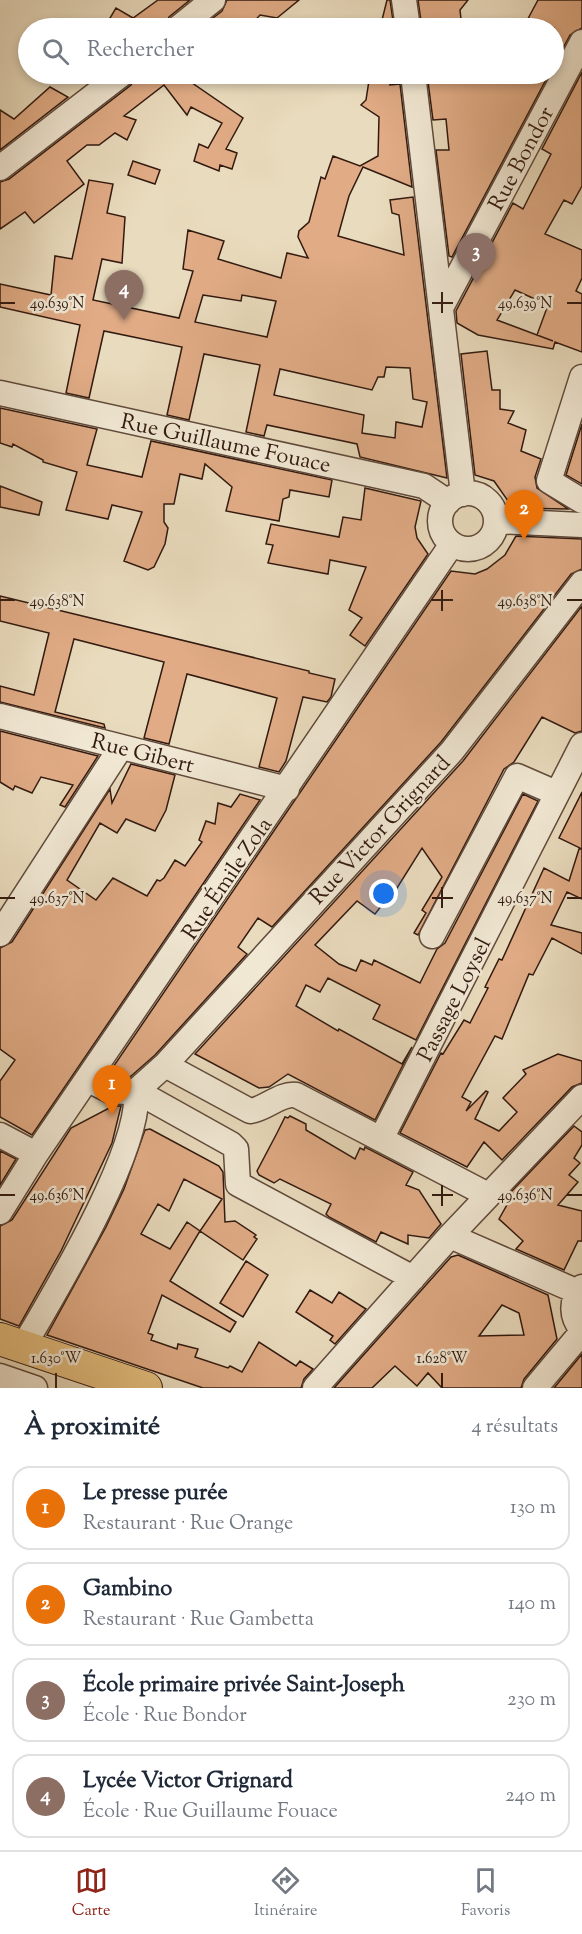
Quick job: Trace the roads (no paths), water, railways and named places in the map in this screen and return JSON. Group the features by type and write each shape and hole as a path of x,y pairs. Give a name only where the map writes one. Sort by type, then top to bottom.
{"main road":[{"path":"8,1348 88,1388"},
{"path":"8,1348 146,1388"}],"street":[{"path":"190,18 213,0"},
{"path":"404,0 407,18"},
{"name":"Rue Bondor","path":"564,76 582,42"},
{"path":"0,168 109,84"},
{"path":"414,84 442,306 456,498"},
{"name":"Rue Bondor","path":"442,306 560,84"},
{"path":"582,377 549,481 582,501"},
{"name":"Rue Guillaume Fouace","path":"0,393 397,480 456,498"},
{"path":"456,498 482,498 494,512 496,522 490,538 484,544 468,549 452,544 446,539 440,524 443,508 456,498"},
{"path":"496,522 582,525"},
{"name":"Rue Émile Zola","path":"0,1212 36,1154 452,544"},
{"name":"Rue Victor Grignard","path":"136,1091 165,1065 452,751 582,583"},
{"name":"Rue Gibert","path":"0,716 287,789"},
{"name":"Passage Loysel","path":"381,1139 582,744"},
{"path":"0,934 121,747"},
{"path":"432,936 517,776 556,793"},
{"path":"165,1065 250,1111 259,1110 289,1094 296,1095 488,1195"},
{"path":"88,1080 113,1092 136,1091 231,1144 236,1149 238,1184 413,1278"},
{"path":"8,1348 61,1283 97,1212 135,1111 136,1091"},
{"path":"315,1388 450,1236 582,1097"},
{"path":"0,1135 36,1154"},
{"path":"450,1236 580,1289 573,1308 574,1317 582,1331 535,1388"},
{"path":"0,1376 35,1388"}],"place":[{"name":"École primaire privée Saint-Joseph","path":"476,283"},
{"name":"Lycée Victor Grignard","path":"124,320"},
{"name":"Gambino","path":"524,540"},
{"name":"Le presse purée","path":"112,1115"}]}
